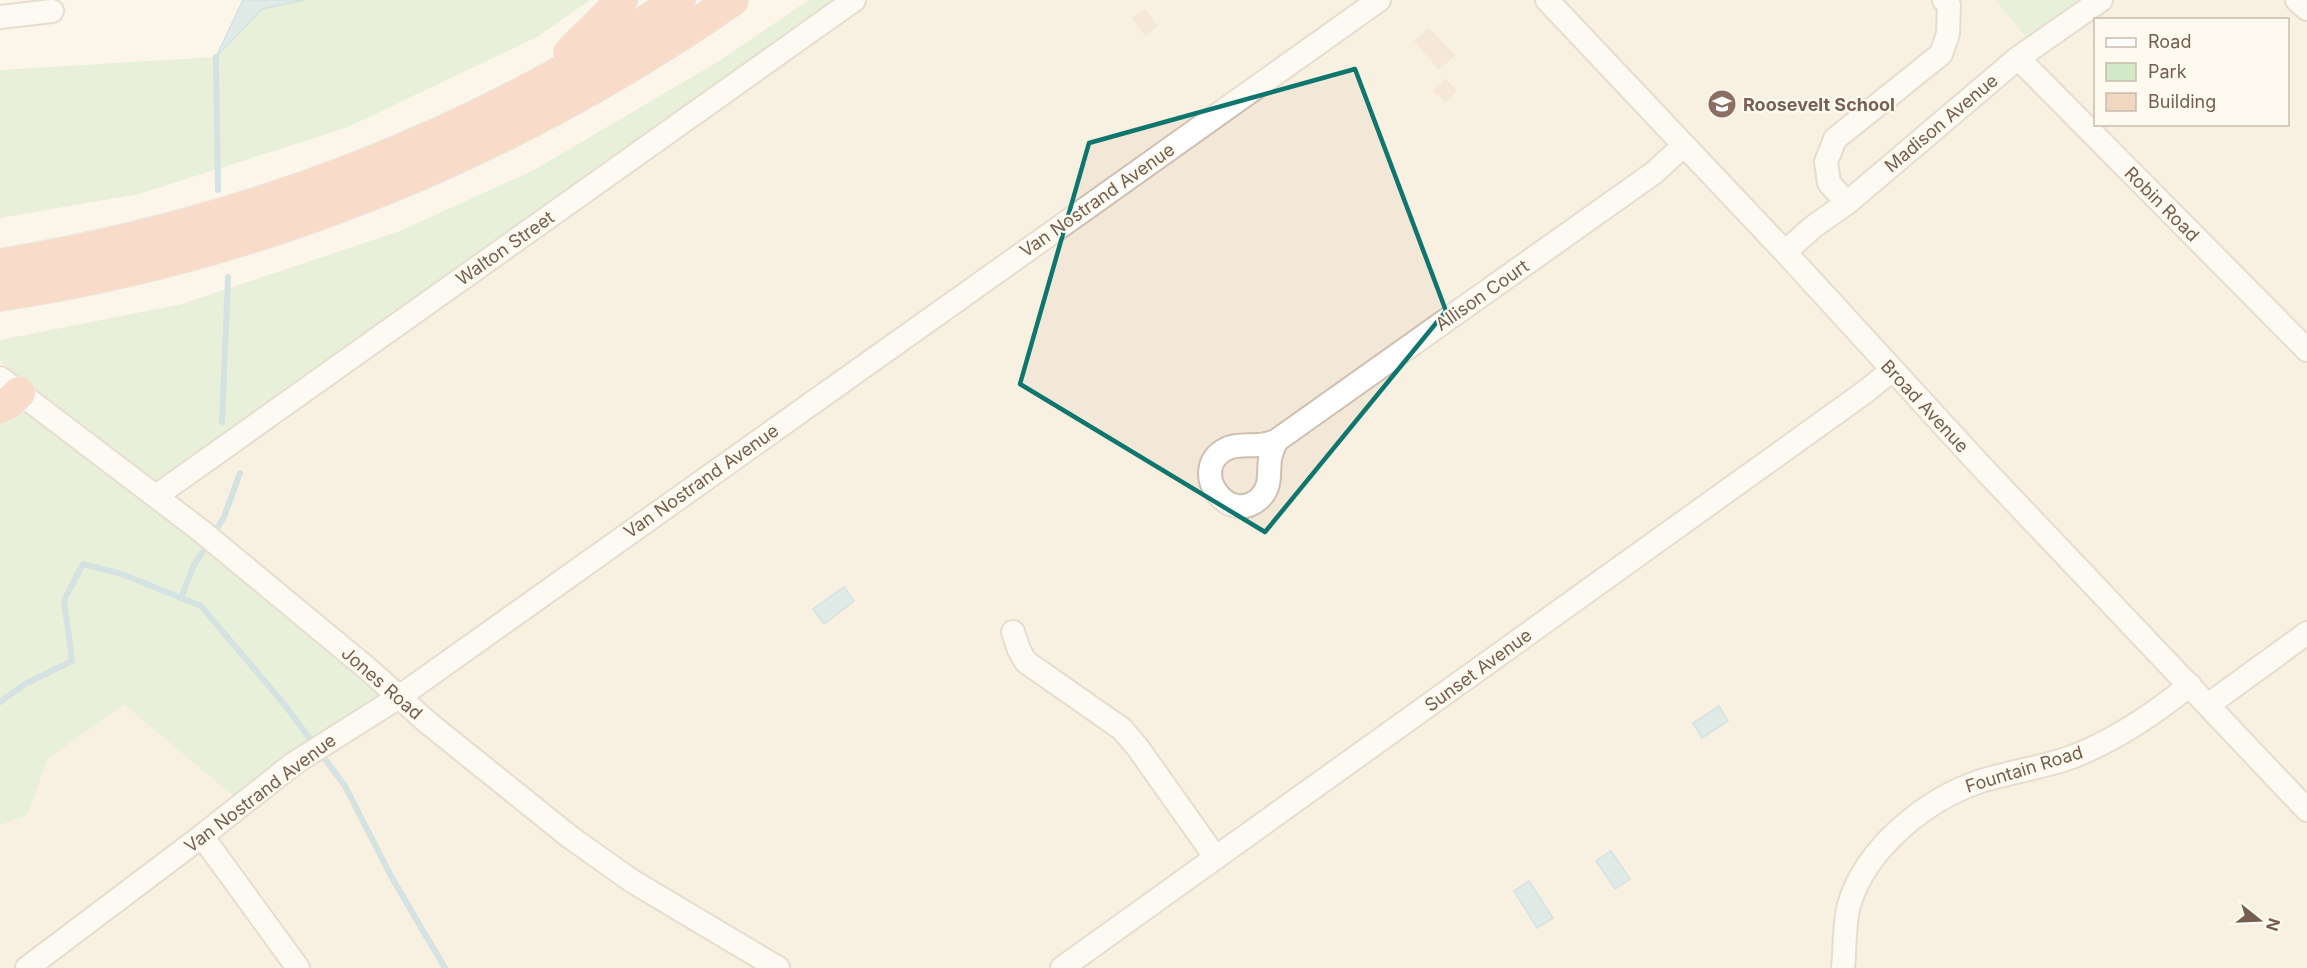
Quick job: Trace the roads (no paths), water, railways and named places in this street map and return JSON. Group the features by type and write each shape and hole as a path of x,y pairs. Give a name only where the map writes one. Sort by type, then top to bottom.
{"highway":[{"path":"547,81 621,0"},
{"path":"0,265 80,251 161,233 296,192 394,154 547,81 679,0"},
{"path":"0,295 106,276 198,253 312,218 378,193 444,165 539,119 629,68 732,0"}],"street":[{"name":"Walton Street","path":"156,496 854,0"},
{"name":"Van Nostrand Avenue","path":"27,968 306,755 399,697 1379,0"},
{"name":"Broad Avenue","path":"1547,0 2307,810"},
{"path":"1847,203 1829,183 1826,162 1835,138 1941,54 1948,34 1949,5 1944,0"},
{"name":"Madison Avenue","path":"1785,252 1813,227 1847,203 2018,58 2101,0"},
{"path":"2297,0 2307,9"},
{"path":"0,17 52,11"},
{"name":"Robin Road","path":"2018,58 2307,350"},
{"name":"Allison Court","path":"1276,441 1655,172 1684,145"},
{"name":"Sunset Avenue","path":"1062,968 1855,399 1892,370"},
{"name":"Jones Road","path":"6,393 156,496 200,530 570,837 632,881 778,968"},
{"path":"1013,632 1026,662 1122,729 1216,858"},
{"path":"2208,705 2307,633"},
{"name":"Fountain Road","path":"1843,968 1849,905 1861,879 1876,855 1897,831 1925,808 1952,792 1983,781 2070,758 2107,741 2163,707 2190,685"},
{"path":"202,836 298,968"}],"water":[{"path":"243,0 304,0 262,9 216,57"},
{"path":"844,587 854,601 824,624 813,609"},
{"path":"1719,706 1728,721 1702,738 1693,723"},
{"path":"1611,851 1630,879 1615,889 1596,861"},
{"path":"1529,881 1553,918 1537,928 1514,891"}],"waterway":[{"path":"216,57 218,190"},
{"path":"222,422 228,277"},
{"path":"181,598 193,567 224,517 240,473"},
{"path":"0,702 25,684 72,661 64,600 83,564 122,574 201,606 284,704 345,786 392,878 445,968"}],"place":[{"name":"Roosevelt School","path":"1722,104"}]}
